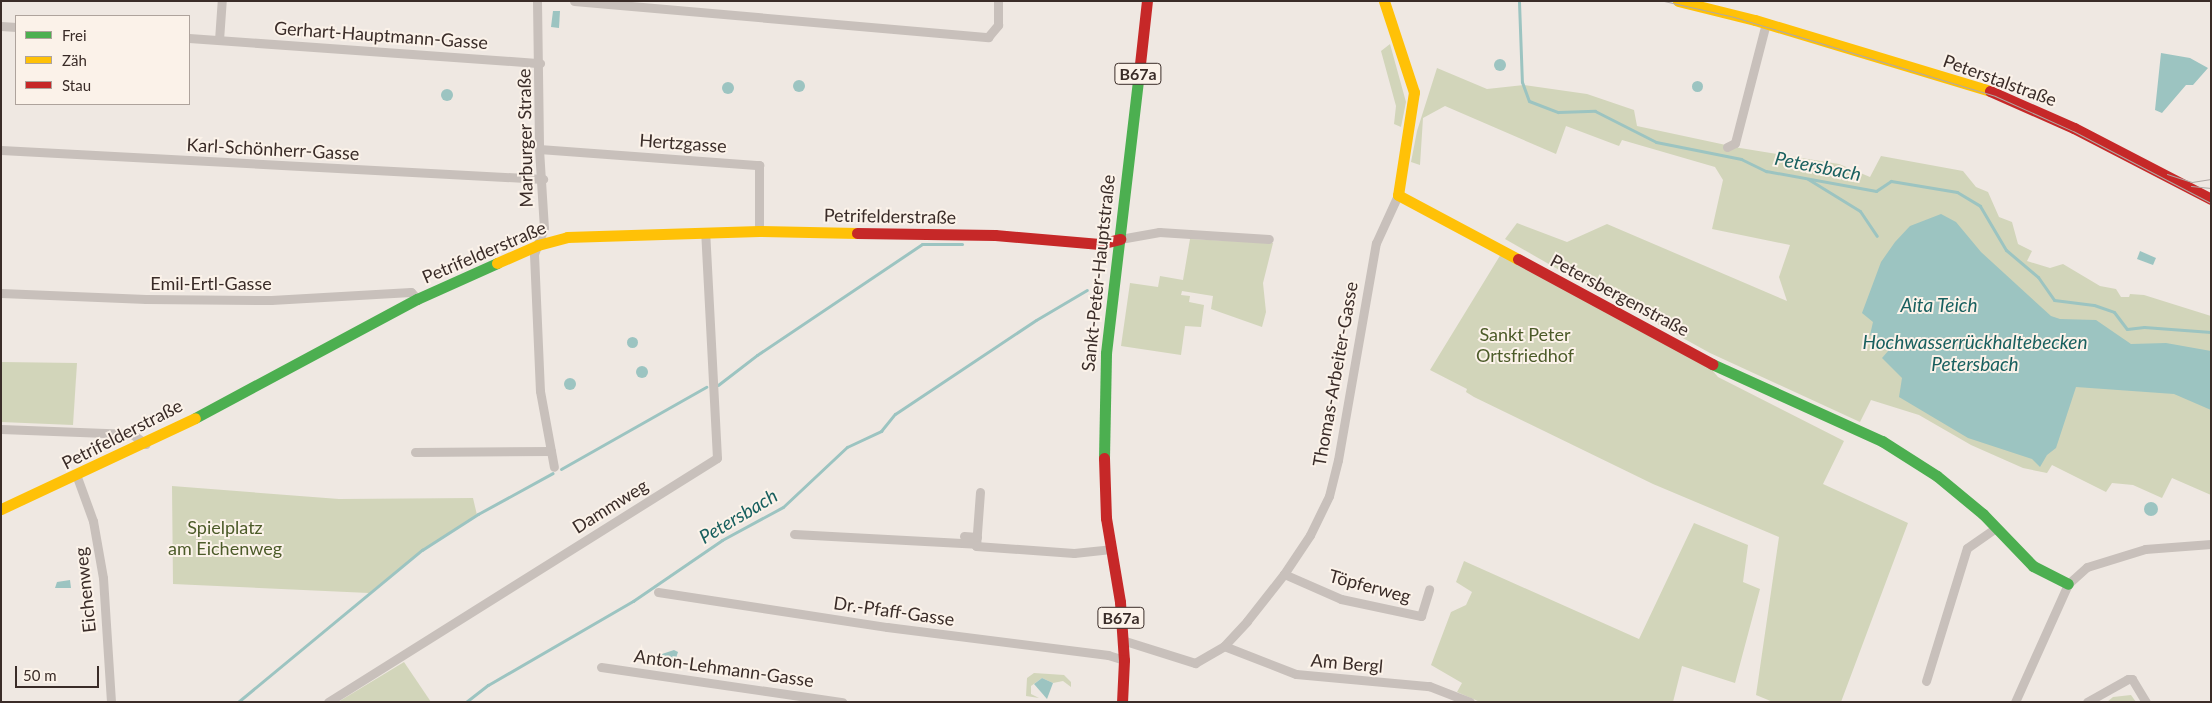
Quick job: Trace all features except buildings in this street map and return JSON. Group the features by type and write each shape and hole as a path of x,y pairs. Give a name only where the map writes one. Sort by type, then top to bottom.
{"main road":[{"name":"Sankt-Peter-Hauptstraße","path":"1122,702 1124,660 1104,478 1106,361 1147,1"},
{"path":"1384,1 1414,92 1398,195"},
{"name":"Peterstalstraße","path":"1678,1 1766,23 1996,93 2074,128 2211,200"},
{"name":"Petersbergenstraße","path":"1398,195 1722,369 1882,441 1937,476 1983,514 1994,529 2033,566 2068,584"},
{"name":"Petrifelderstraße","path":"1,509 77,477 146,444 418,298 538,245 567,237 759,231 995,235 1100,244 1120,238"}],"street":[{"path":"220,40 222,1"},
{"name":"Marburger Straße","path":"537,1 540,63 539,149 543,179 544,228 534,254 540,391 554,467"},
{"path":"574,1 988,37 998,25 998,1"},
{"path":"1727,147 1735,143 1766,23"},
{"path":"1,26 15,27"},
{"name":"Gerhart-Hauptmann-Gasse","path":"190,38 540,63"},
{"name":"Hertzgasse","path":"539,149 759,165 759,231"},
{"name":"Karl-Schönherr-Gasse","path":"1,150 543,179"},
{"name":"Thomas-Arbeiter-Gasse","path":"1122,640 1195,663 1224,646 1284,574 1329,496 1352,388 1364,293 1376,243 1398,195"},
{"name":"Dammweg","path":"328,702 717,458 705,232"},
{"path":"1120,238 1159,232 1269,239"},
{"name":"Emil-Ertl-Gasse","path":"1,293 146,299 271,300 411,292 418,298"},
{"path":"1,429 132,434 146,444"},
{"path":"415,452 551,451"},
{"name":"Eichenweg","path":"77,477 93,521 103,578 112,702"},
{"path":"976,541 980,492"},
{"path":"1926,681 1967,548 1994,529"},
{"path":"794,534 976,541 1051,548 1074,553 1111,549"},
{"path":"964,536 976,541"},
{"path":"2015,702 2068,584 2088,567 2146,549 2211,544"},
{"name":"Töpferweg","path":"1284,574 1341,599 1421,616 1429,589"},
{"name":"Dr.-Pfaff-Gasse","path":"658,592 1124,660"},
{"name":"Am Bergl","path":"1224,646 1296,674 1429,686 1470,702"},
{"name":"Anton-Lehmann-Gasse","path":"601,667 842,702"},
{"path":"2087,702 2128,679 2132,679 2146,702"}],"green space":[{"path":"1390,44 1406,102 1401,127 1394,124 1396,106 1381,51"},
{"path":"1437,68 1487,89 1524,85 1587,94 1634,110 1637,126 1740,148 1839,164 1870,177 1881,156 1963,171 1976,187 1988,192 1999,217 2012,222 2018,244 2032,251 2027,261 2050,268 2063,264 2100,286 2116,289 2121,297 2129,297 2130,294 2144,295 2211,316 2211,495 2172,478 2162,498 2133,485 2112,483 2106,492 2052,465 2047,473 2023,468 1971,445 1919,415 1871,400 1860,422 1710,353 1561,271 1505,239 1517,223 1567,242 1607,224 1787,301 1779,277 1790,245 1712,229 1723,180 1715,167 1622,140 1619,146 1566,126 1556,154 1445,106 1423,118 1420,165 1411,162 1417,131"},
{"path":"1190,239 1273,243 1263,283 1266,312 1262,327 1211,309 1213,296 1182,291 1181,295 1190,296 1189,302 1204,305 1201,327 1185,326 1181,355 1121,346 1130,283 1158,287 1160,276 1183,280"},
{"name":"Sankt Peter Ortsfriedhof","path":"1501,254 1712,370 1718,377 1844,441 1823,484 1908,523 1841,702 1773,702 1756,695 1779,537 1653,484 1474,397 1466,392 1467,389 1430,370"},
{"path":"1,362 77,363 73,425 1,422"},
{"name":"Spielplatz am Eichenweg","path":"172,486 339,499 473,498 477,515 422,550 369,593 173,584"},
{"path":"1694,523 1748,545 1743,582 1760,589 1735,683 1682,666 1673,702 1480,702 1457,692 1462,683 1431,665 1451,612 1466,605 1472,592 1456,582 1464,561 1639,639"},
{"path":"404,662 431,702 338,702"},
{"path":"1034,673 1064,675 1071,682 1071,687 1063,681 1053,683 1042,678 1031,686 1031,694 1039,698 1026,696 1027,678"},
{"path":"2131,695 2136,702 2107,702 2113,697"}],"water":[{"path":"553,11 560,11 559,28 551,27"},
{"path":"2161,53 2190,58 2208,68 2193,85 2186,85 2162,113 2155,110"},
{"path":"1498,59 1502,59 1506,65 1502,71 1498,71 1494,67 1494,63"},
{"path":"797,80 801,80 805,86 801,92 797,92 793,88 793,84"},
{"path":"1697,80 1703,86 1697,92 1691,86"},
{"path":"726,82 730,82 734,88 730,94 726,94 722,90 722,86"},
{"path":"445,89 449,89 453,95 449,101 445,101 441,97 441,93"},
{"name":"Hochwasserrückhaltebecken Petersbach","path":"1941,214 1956,222 1981,252 2051,316 2060,319 2096,320 2131,344 2166,343 2211,351 2211,410 2174,394 2076,387 2056,448 2047,455 2040,467 2032,459 1968,438 1899,397 1902,378 1882,358 1889,350 1870,335 1873,322 1862,313 1881,262 1895,242 1910,226"},
{"path":"2140,251 2156,258 2153,265 2137,259"},
{"path":"632,336 638,342 632,348 626,342"},
{"path":"642,366 648,372 642,378 636,372"},
{"path":"572,378 575,379 575,389 568,390 565,389 564,382 565,379"},
{"path":"2151,502 2156,504 2158,509 2156,514 2151,516 2146,514 2144,509 2146,504"},
{"path":"70,580 71,588 55,588 57,582"},
{"path":"674,650 678,652 676,658 663,663 660,660 662,654"},
{"path":"1042,678 1053,683 1047,699 1034,684"}],"waterway":[{"name":"Petersbach","path":"1519,2 1522,82 1529,101 1558,112 1595,111 1656,142 1741,159 1766,171 1876,191 1891,181 1957,192 1980,206 2006,250 2038,277 2054,300 2094,305 2114,312 2127,329 2144,327 2211,332"},
{"path":"1808,179 1860,211 1877,236"},
{"path":"718,385 757,355 922,244 962,244"},
{"name":"Petersbach","path":"466,702 488,685 633,601 722,540 783,507 847,447 881,431 895,414 1036,320 1087,290"},
{"path":"561,469 706,387"},
{"path":"238,702 422,550 478,514 553,473"}],"tram line":[{"path":"1664,1 1734,17 1995,96 2073,131 2211,203"},
{"path":"2167,174 2192,182 2211,179"},
{"path":"2191,186 2211,188"}],"traffic: fast":[{"path":"1104,458 1106,353 1139,73"},
{"path":"195,418 417,299 497,263"},
{"path":"1712,364 1882,441 1937,476 1983,514 2033,566 2068,584"}],"traffic: slow":[{"path":"1384,1 1414,92 1398,195 1518,259"},
{"path":"1678,1 1755,20 1990,91"},
{"path":"497,263 538,245 567,237 759,231 857,233"},
{"path":"1,509 195,418"}],"traffic: jam":[{"path":"1139,73 1147,1"},
{"path":"1990,91 2074,128 2211,199"},
{"path":"857,233 995,235 1100,244 1120,239"},
{"path":"1518,259 1712,364"},
{"path":"1104,458 1106,518 1120,602 1124,660 1122,702"}],"water label":[{"name":"Aita Teich","path":"1939,305"}]}
